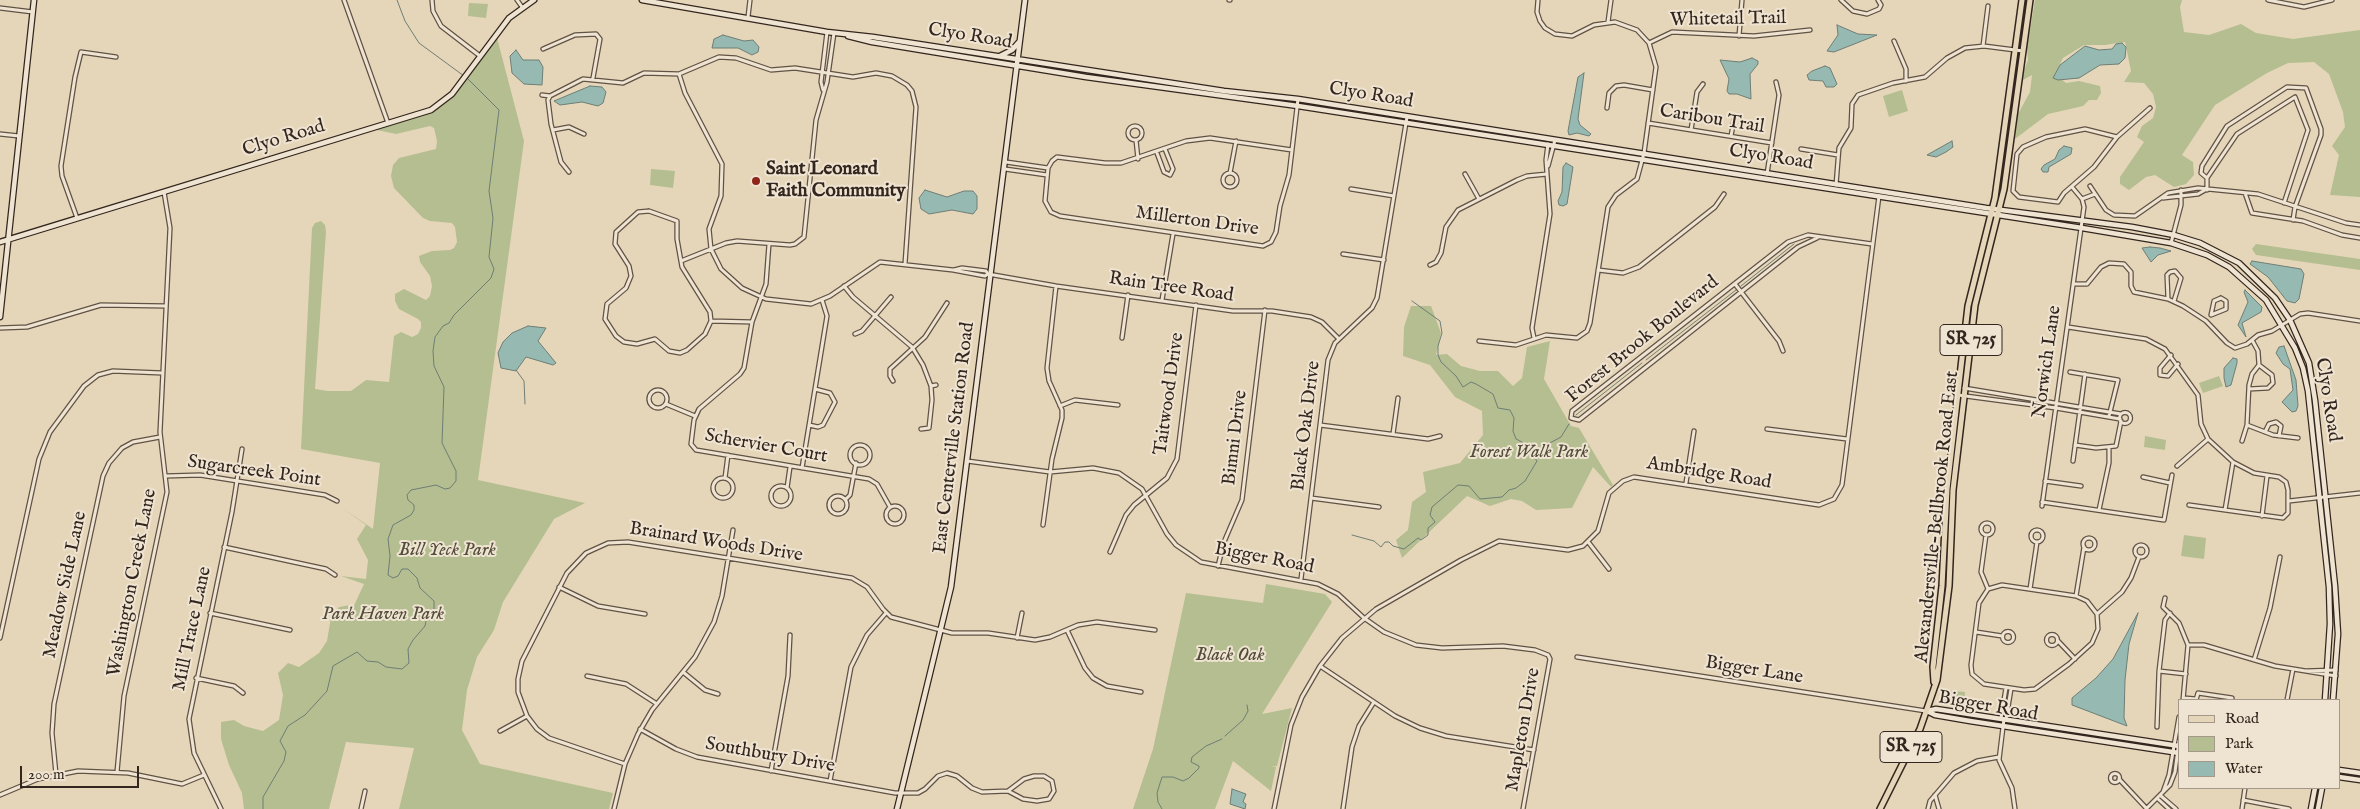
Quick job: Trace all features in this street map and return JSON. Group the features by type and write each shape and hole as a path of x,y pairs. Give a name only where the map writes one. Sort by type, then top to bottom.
{"main road":[{"name":"Alexandersville-Bellbrook Road East","path":"1934,682 1937,680 1947,608 1950,490 1966,396 1975,305 1995,216 1993,209 2022,0"},
{"name":"Alexandersville-Bellbrook Road East","path":"1934,682 1933,666 1969,295 1995,216 1999,210 2030,0"},
{"path":"2006,122 2013,123"},
{"path":"1943,565 1949,566"},
{"name":"SR 725","path":"1880,809 1926,711 1934,682"}],"street":[{"path":"0,317 34,0"},
{"path":"344,0 388,124"},
{"path":"432,0 433,11 441,26 480,56"},
{"path":"517,0 522,7"},
{"name":"Clyo Road","path":"0,242 430,110 452,94 502,26 522,7 534,0"},
{"name":"Clyo Road","path":"642,0 827,32 873,37 1224,91 1298,99 1999,210 2174,235 2200,243 2239,263 2275,298 2290,320 2308,362 2326,497 2336,593 2336,676 2333,699"},
{"path":"748,17 750,0"},
{"name":"East Centerville Station Road","path":"897,809 951,587 1025,0"},
{"path":"1479,341 1510,346 1546,336 1577,338 1587,331 1611,202 1636,180 1644,153 1656,63 1649,43 1641,33 1629,26 1608,22 1594,25 1572,36 1560,36 1549,31 1540,21 1537,12 1538,0"},
{"path":"1608,22 1611,0"},
{"path":"1739,36 1742,0"},
{"path":"1841,0 1853,11 1866,14 1879,9 1878,0"},
{"path":"2268,0 2304,7 2332,0"},
{"path":"1983,46 1988,6"},
{"path":"0,8 33,12"},
{"name":"Whitetail Trail","path":"1649,43 1672,32 1739,36 1771,35 1810,30"},
{"path":"823,90 821,82 827,32"},
{"path":"680,261 737,241 790,245 802,240 806,231 814,134 828,72 834,33"},
{"name":"Clyo Road","path":"834,33 872,42 1166,90 1298,106 1995,216 2082,228 2171,243 2207,255 2229,267 2266,300 2282,325 2303,368 2308,391 2329,587 2330,624 2325,699"},
{"path":"543,48 575,35 596,34 600,39 593,78"},
{"path":"999,57 1012,50 1020,39"},
{"path":"1894,41 1906,69 1906,81"},
{"path":"1835,190 1840,144 1852,123 1852,108 1855,97 1865,91 1916,80 1929,75 1947,58 1959,50 1983,46 2023,51"},
{"path":"77,218 62,176 69,104 77,68 81,52 116,57"},
{"path":"542,96 550,96 580,80 593,78 623,83 644,73 679,74 711,58 727,56 771,70 793,68 858,77 883,74 901,80 912,91 916,113 905,264"},
{"path":"679,74 685,93 722,164 720,196 709,229 711,249 718,264 733,282 760,297 801,304 811,304 822,300 826,316 802,468"},
{"path":"1766,180 1779,96 1776,82"},
{"path":"1691,130 1697,92 1703,84"},
{"path":"1607,108 1609,92 1616,86 1624,85 1653,90"},
{"path":"2208,178 2201,173 2202,166 2227,126 2287,87 2306,88 2321,129 2321,134 2295,206 2293,220"},
{"path":"550,96 548,100 553,130 561,162 569,172"},
{"path":"2207,190 2208,178 2237,134 2295,97 2308,130 2284,203"},
{"name":"Millerton Drive","path":"1048,168 1045,201 1048,209 1054,214 1254,246 1268,244 1276,232 1292,150 1298,99"},
{"path":"2117,138 2085,129 2046,137 2023,147 2018,151 2013,191 2019,197 2058,202 2064,193 2094,167 2117,138 2150,108"},
{"name":"Black Oak Drive","path":"1301,579 1328,360 1332,349 1339,339 1375,304 1380,291 1407,117"},
{"path":"1731,136 1734,120"},
{"name":"Caribou Trail","path":"1648,123 1772,143"},
{"path":"1133,126 1142,131 1141,136 1136,139 1131,138 1128,133 1133,126"},
{"path":"553,130 570,127 584,134"},
{"path":"0,134 19,136"},
{"path":"1006,162 1048,168 1057,157 1115,164 1138,159 1186,141 1202,138 1236,141 1292,150"},
{"path":"1136,139 1138,159"},
{"path":"1534,338 1532,328 1550,214 1547,169 1552,140"},
{"path":"1230,173 1236,141"},
{"path":"1157,152 1164,172 1170,175 1173,168 1165,149"},
{"path":"1801,149 1838,156"},
{"path":"1005,169 1047,175"},
{"path":"1230,173 1234,174 1236,181 1230,186 1226,185 1223,179 1226,174 1230,173"},
{"path":"1465,174 1479,199"},
{"path":"1430,265 1436,262 1441,253 1451,218 1458,210 1527,176 1547,174"},
{"path":"2090,186 2110,213 2130,217 2135,216 2168,193 2198,188 2207,190 2229,189 2268,196 2346,223 2360,225"},
{"path":"2072,187 2082,199 2095,194"},
{"path":"1351,189 1394,196"},
{"name":"Ambridge Road","path":"1589,543 1601,525 1607,498 1613,488 1623,481 1639,476 1819,505 1827,503 1837,496 1841,489 1880,190"},
{"path":"2171,243 2181,205 2181,190"},
{"path":"2162,198 2198,194 2207,190"},
{"name":"Washington Creek Lane","path":"117,772 124,696 166,500 166,476 160,437 170,218 164,191"},
{"path":"2245,192 2252,213 2303,221 2342,235 2360,238"},
{"path":"1598,270 1623,273 1639,267 1714,208 1724,194"},
{"name":"Norwich Lane","path":"2082,199 2084,207 2083,221 2042,504 2099,510"},
{"path":"643,211 677,221 680,261 684,272 708,307 711,321 702,338 687,350 676,353 669,351 655,339 637,344 624,342 616,336 606,323 604,315 607,304 626,288 632,276 629,266 616,247 615,240 618,229 638,212 643,211"},
{"path":"1162,300 1172,234"},
{"name":"Forest Brook Boulevard","path":"1817,238 1798,248 1579,420 1571,418 1572,411 1794,238 1808,235 1817,238 1872,244"},
{"name":"Schervier Court","path":"769,244 766,284 752,322 742,372 702,406 695,416 691,442 694,449 853,476 875,482 890,507"},
{"path":"1343,254 1384,260"},
{"name":"Rain Tree Road","path":"822,300 880,262 953,270 985,276 989,274 1056,286 1233,311 1265,310 1316,318 1339,339"},
{"path":"2073,284 2087,284 2105,265 2117,262 2129,268 2130,286 2134,292 2174,301 2206,321 2233,348 2243,346 2258,335 2282,325 2298,315 2308,314 2360,321"},
{"path":"2168,299 2167,275 2170,272 2176,271 2181,278 2174,301"},
{"path":"1735,284 1780,341 1783,351"},
{"path":"844,286 853,297 912,347 923,365 930,386 931,423 929,428 921,429"},
{"path":"1043,525 1050,472 1062,418 1060,406 1051,387 1046,368 1056,286"},
{"path":"1122,338 1128,295"},
{"path":"855,334 862,331 891,297"},
{"path":"2206,321 2211,315 2226,309 2225,299 2216,299 2212,304 2211,315"},
{"path":"893,381 890,376 890,369 925,337 947,303"},
{"path":"0,328 27,327 101,305 166,306"},
{"name":"Taitwood Drive","path":"1110,552 1126,514 1167,478 1176,459 1196,306"},
{"name":"Bimni Drive","path":"1218,566 1224,542 1242,500 1265,310"},
{"path":"711,321 752,322"},
{"path":"2068,327 2146,339 2160,345 2178,364 2198,395 2201,424 2208,439 2233,462 2248,471 2279,477 2286,482 2289,501 2286,517 2262,516 2189,505"},
{"path":"2242,441 2247,425 2250,378 2259,364 2258,350 2252,340"},
{"path":"2171,355 2160,368 2160,375 2168,376 2178,364"},
{"path":"2249,390 2268,388 2273,383 2272,376 2259,364"},
{"path":"0,638 39,459 50,432 84,386 98,375 113,371 162,373"},
{"path":"2070,372 2118,380 2109,416"},
{"path":"2073,461 2085,374"},
{"path":"930,386 936,385"},
{"path":"1958,395 2109,416 2127,423 2131,417 2128,413 2121,414 1959,387"},
{"path":"809,426 818,427 824,425 835,402 830,393 815,389"},
{"path":"666,404 667,396 659,390 653,390 648,399 651,407 656,409 666,404 695,416"},
{"path":"1393,434 1398,398"},
{"path":"1060,406 1076,400 1118,405"},
{"path":"2075,445 2109,448 2117,445 2121,414"},
{"path":"2265,432 2269,424 2276,422 2280,424 2282,429 2279,436"},
{"path":"1320,425 1428,439 1440,436"},
{"path":"2247,425 2279,436 2298,438"},
{"path":"1767,429 1848,439"},
{"path":"1686,483 1694,431"},
{"name":"Meadow Side Lane","path":"56,774 52,741 54,704 103,476 109,462 122,448 133,442 160,437"},
{"path":"2176,466 2208,439"},
{"path":"858,446 867,448 870,452 869,460 864,464 856,463 851,457 852,449 858,446"},
{"path":"2109,448 2109,463 2099,510 2164,520 2172,474"},
{"name":"Mill Trace Lane","path":"221,809 192,746 189,727 190,707 224,547 242,449"},
{"path":"725,478 728,455"},
{"name":"Bigger Road","path":"967,461 1050,472 1093,468 1110,470 1130,478 1146,495 1167,534 1176,545 1194,559 1218,566 1301,579 1332,590 1364,618 1394,637 1424,646 1451,648 1502,646 1535,650 1549,656"},
{"path":"2225,510 2233,462"},
{"path":"846,499 850,495 856,463"},
{"path":"786,488 790,466"},
{"name":"Sugarcreek Point","path":"166,476 190,474 325,495 337,501"},
{"path":"2262,516 2267,476"},
{"path":"2143,477 2170,483"},
{"path":"720,478 725,478 732,483 732,492 726,497 716,496 713,491 714,483 720,478"},
{"path":"2045,481 2081,486"},
{"path":"786,488 792,494 790,502 783,505 773,502 771,494 774,490 786,488"},
{"path":"2289,501 2360,493"},
{"path":"831,497 846,499 848,507 842,514 831,511 828,508 831,497"},
{"path":"1311,498 1379,507"},
{"path":"899,506 904,512 904,520 899,524 893,524 888,520 886,514 890,507 899,506"},
{"path":"614,809 625,764 640,729 702,646 714,622 722,596 733,530"},
{"path":"1986,535 1981,572 1988,589"},
{"path":"1274,809 1291,725 1302,697 1320,666 1342,638 1364,618 1398,594 1495,542 1511,541 1568,550 1589,543 1609,569"},
{"name":"Brainard Woods Drive","path":"625,764 554,741 537,729 527,716 518,692 519,672 524,657 571,568 580,557 594,548 608,543 628,542 852,578 867,587 886,613 899,621 958,634 988,633 1017,638 1044,639 1084,623 1097,622 1155,630"},
{"path":"2030,589 2037,542"},
{"path":"224,547 326,569 335,575"},
{"path":"2076,596 2084,547"},
{"path":"2097,614 2122,592 2131,578 2139,557"},
{"path":"2254,660 2268,613 2280,557"},
{"path":"2002,584 2030,589 2076,596 2087,601 2097,614 2099,625 2095,638 2075,659 2039,687 2030,690 2006,688 1981,682 1972,674 1971,665 1979,603 1988,589 2002,584"},
{"path":"560,588 598,606 645,614"},
{"path":"2165,598 2163,607 2180,624 2188,645 2184,699"},
{"path":"210,613 290,630"},
{"path":"830,781 851,667 867,635 886,613"},
{"path":"1017,638 1022,613"},
{"path":"2157,727 2159,670 2165,620 2170,613"},
{"path":"1067,630 1085,668 1092,678 1107,686 1141,692"},
{"path":"1976,632 2002,636"},
{"path":"771,771 788,676 790,635"},
{"path":"2058,641 2075,659"},
{"path":"2188,645 2204,645 2254,660 2327,676 2336,676"},
{"name":"Mapleton Drive","path":"1524,809 1549,656"},
{"name":"Bigger Lane","path":"1576,658 1926,711"},
{"path":"1320,666 1406,722 1435,733 1534,750"},
{"path":"2287,699 2293,669"},
{"path":"2159,670 2186,674"},
{"path":"2305,671 2336,670"},
{"path":"683,672 705,690 718,694"},
{"path":"587,676 626,684 657,704"},
{"path":"196,678 234,686 243,693"},
{"path":"2004,719 2006,688"},
{"path":"2011,688 2004,719 1999,757 2012,788 2015,809"},
{"path":"2196,699 2198,693 2232,699"},
{"path":"1343,809 1352,747 1359,726 1374,702"},
{"name":"Bigger Road","path":"1926,711 1936,709 2177,744"},
{"name":"Bigger Road","path":"1926,711 1935,715 2176,752"},
{"path":"500,731 527,716"},
{"name":"Southbury Drive","path":"640,729 676,749 697,757 830,781 918,793 938,776 947,773 957,776 972,788 982,792 1008,791"},
{"path":"2119,779 2146,809 2160,796 2169,775 2176,752 2178,730"},
{"path":"1928,809 1930,801 1948,778 1976,761 1999,757"},
{"path":"2340,770 2360,773"},
{"path":"0,795 18,785 56,774 90,771 117,772 182,784 204,775"},
{"path":"1034,776 1047,777 1054,787 1051,797 1042,801 1023,799 1008,791 1024,779 1034,776"},
{"path":"2340,777 2360,780"},
{"path":"2242,809 2245,789"},
{"path":"2311,809 2314,789"},
{"path":"2318,809 2322,789"},
{"path":"361,809 366,791"},
{"path":"1935,795 1939,809"},
{"path":"2160,796 2169,809"},
{"path":"2160,796 2176,809"},
{"path":"2243,800 2289,809"}],"green space":[{"path":"2035,0 2182,0 2180,7 2184,32 2209,35 2241,24 2256,33 2293,39 2360,30 2360,197 2330,195 2339,155 2332,146 2345,127 2343,112 2329,74 2314,62 2288,63 2267,73 2215,105 2182,155 2193,162 2194,175 2186,184 2174,187 2155,175 2146,177 2129,190 2120,184 2120,177 2144,142 2137,137 2142,126 2153,118 2156,107 2153,94 2144,83 2124,82 2131,71 2125,42 2105,45 2084,45 2063,58 2055,74 2066,83 2079,81 2100,86 2101,93 2097,100 2089,100 2083,106 2048,114 2015,139 2018,114 2030,92 2032,75 2023,80 2023,73 2028,60 2027,48"},
{"path":"469,3 488,4 486,18 468,16"},
{"path":"496,34 524,141 478,480 585,503 554,519 503,602 494,630 477,657 467,690 462,730 480,764 613,793 609,809 399,809 414,748 346,742 329,809 244,809 242,793 229,765 221,739 221,722 234,720 244,726 263,731 279,720 283,695 278,673 288,663 299,667 319,653 327,641 331,617 339,607 351,605 351,612 364,584 341,576 366,579 368,560 357,539 366,525 341,507 373,529 380,463 301,449 312,228 315,223 321,221 325,225 326,232 315,389 351,391 366,380 389,382 394,336 401,332 412,337 418,334 421,328 421,322 418,319 399,309 395,301 395,294 404,289 426,300 430,296 432,286 430,276 420,262 419,256 432,251 450,250 454,248 457,242 455,227 452,223 430,221 423,218 394,188 391,176 393,165 399,158 436,149 437,141 434,128 430,126 396,134 372,129 423,113 445,100"},
{"path":"1902,90 1908,111 1889,117 1883,96"},
{"path":"651,169 675,171 673,188 650,185"},
{"path":"2256,244 2360,259 2360,270 2256,255 2252,249"},
{"name":"Forest Walk Park","path":"1411,306 1431,306 1441,333 1436,355 1447,354 1461,366 1480,371 1498,371 1513,386 1522,378 1527,347 1550,341 1544,379 1571,426 1579,428 1613,485 1611,487 1593,467 1572,508 1536,510 1522,501 1511,499 1490,506 1467,496 1402,558 1396,540 1408,530 1412,502 1426,492 1423,472 1460,463 1483,435 1482,411 1455,397 1430,365 1403,356 1404,327"},
{"path":"2219,376 2223,386 2203,393 2199,383"},
{"path":"2145,436 2166,440 2165,450 2144,447"},
{"path":"2184,535 2206,538 2204,559 2181,556"},
{"name":"Black Oak","path":"1266,584 1325,594 1332,602 1262,714 1292,708 1277,766 1270,767 1276,767 1271,791 1233,761 1215,809 1133,809 1153,749 1186,593 1263,603"},
{"path":"1944,690 1965,692 1964,703 1943,701"}],"water":[{"path":"1837,25 1858,34 1877,35 1834,52 1827,51 1838,35"},
{"path":"723,35 744,41 753,40 759,47 758,52 752,55 738,48 712,48 714,39"},
{"path":"2122,43 2126,47 2125,58 2119,64 2100,65 2079,78 2058,80 2053,78 2060,65 2085,46 2099,50 2112,49 2116,44"},
{"path":"516,50 523,60 539,60 543,67 542,85 524,84 512,73 510,56"},
{"path":"1752,58 1758,61 1758,64 1750,74 1751,99 1737,94 1729,94 1727,91 1729,79 1720,60 1740,62"},
{"path":"1825,66 1830,68 1837,84 1834,87 1826,87 1823,81 1809,80 1807,75"},
{"path":"1584,73 1578,119 1580,125 1591,134 1589,136 1577,133 1569,135 1568,131 1578,77"},
{"path":"590,86 602,87 606,92 603,103 598,106 582,102 560,105 554,101"},
{"path":"1952,141 1953,147 1946,152 1936,157 1927,155"},
{"path":"2064,146 2072,148 2071,154 2049,167 2048,172 2043,172 2041,169 2044,165 2055,159 2059,150"},
{"path":"1566,163 1573,167 1567,204 1563,206 1559,205 1558,201 1562,192 1563,167"},
{"path":"925,190 947,197 964,191 973,191 977,196 977,209 973,214 952,210 929,214 921,209 919,198"},
{"path":"2150,247 2171,251 2158,255 2151,262 2142,248"},
{"path":"2252,261 2301,269 2304,274 2299,299 2295,303 2287,301 2268,277 2250,264"},
{"path":"2245,290 2262,307 2261,312 2242,323 2246,337 2238,325 2248,302"},
{"path":"528,326 546,328 538,341 556,363 553,365 526,357 516,371 501,368 498,353 503,342 512,333"},
{"path":"2284,346 2296,380 2298,406 2296,411 2292,412 2282,402 2293,390 2290,369 2283,364 2276,353 2279,347"},
{"path":"2233,358 2237,359 2237,363 2231,385 2226,387 2224,368"},
{"path":"2138,613 2129,644 2125,680 2124,718 2127,726 2072,705 2072,698 2096,678 2113,659"},
{"path":"1232,789 1246,794 1243,802 1246,804 1245,809 1230,804"}],"waterway":[{"path":"397,0 405,21 419,43 464,76"},
{"path":"263,809 263,797 284,761 286,752 280,741 288,726 305,715 327,691 333,666 357,652 367,661 378,662 386,667 402,669 409,663 408,649 425,626 427,616 434,611 434,601 420,588 417,578 408,569 402,569 398,576 393,578 388,575 390,556 388,539 393,525 411,515 414,510 414,505 408,500 407,495 411,490 436,485 445,489 450,488 456,481 456,471 442,443 444,387 434,366 433,351 435,337 443,326 449,323 454,315 491,278 494,269 489,257 493,218 489,191 499,110 467,78"},
{"path":"1741,286 1794,244"},
{"path":"1646,360 1736,290"},
{"path":"1352,535 1374,541 1381,547 1385,542 1389,542 1393,546 1404,549 1418,538 1421,540 1428,535 1428,528 1435,522 1430,515 1432,507 1458,485 1469,486 1480,499 1502,497 1509,490 1516,488 1525,481 1537,461 1522,442 1516,439 1513,431 1514,418 1510,410 1498,408 1493,394 1476,384 1471,382 1463,387 1456,376 1441,362 1438,355 1438,346 1442,333 1440,321 1412,301"},
{"path":"1576,415 1642,363"},
{"path":"516,370 524,381 525,404"},
{"path":"1538,458 1548,444 1561,437 1569,424"},
{"path":"1225,736 1243,720 1248,711 1247,705"},
{"path":"1162,809 1158,802 1157,793 1162,777 1173,777 1183,781 1189,778 1199,768 1199,766 1191,762 1192,757 1206,746 1222,739"}],"place":[{"name":"Saint Leonard Faith Community","path":"756,181"}],"park label":[{"name":"Bill Yeck Park","path":"447,551"},
{"name":"Park Haven Park","path":"383,615"}]}
